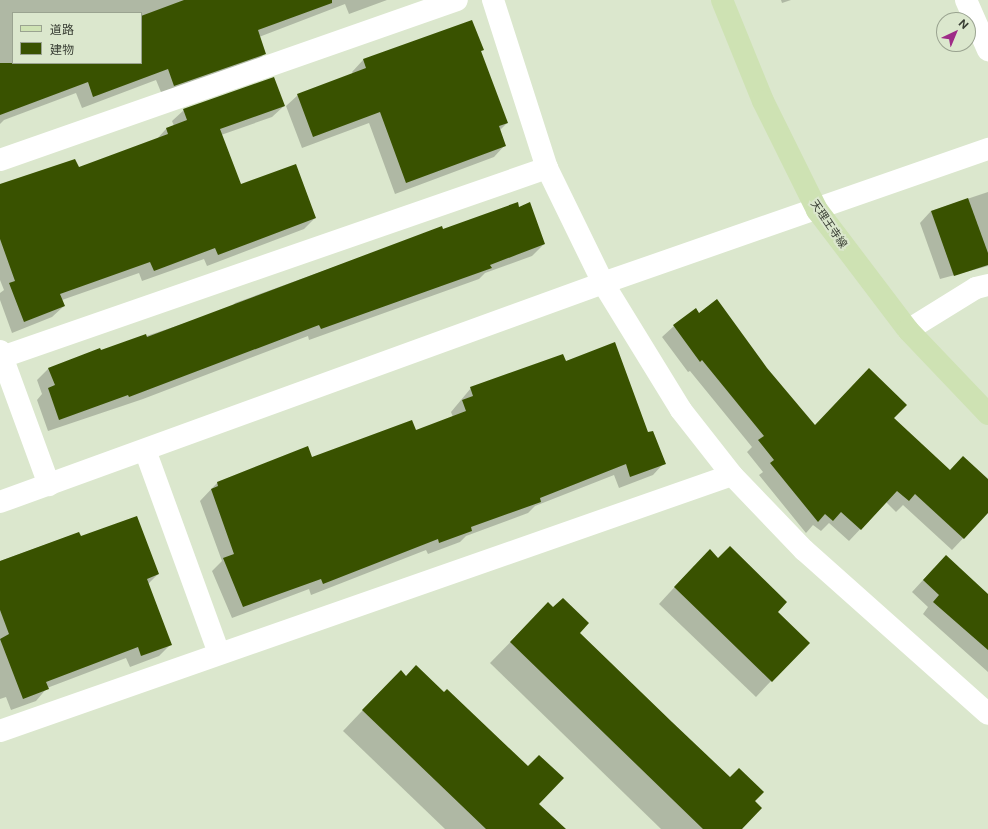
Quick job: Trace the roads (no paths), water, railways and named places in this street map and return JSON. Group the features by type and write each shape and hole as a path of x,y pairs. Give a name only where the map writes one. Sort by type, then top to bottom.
{"main road":[{"name":"天理王寺線","path":"722,0 763,101 817,210 908,330 988,414"}],"street":[{"path":"0,160 457,0"},
{"path":"493,0 547,168 603,283 681,410 732,475 804,550 988,714"},
{"path":"966,0 982,23 988,50"},
{"path":"0,502 603,283 817,210 988,149"},
{"path":"49,485 1,354 547,168"},
{"path":"908,330 976,288 988,285"},
{"path":"145,450 219,653"},
{"path":"0,731 219,653 732,475"}]}
